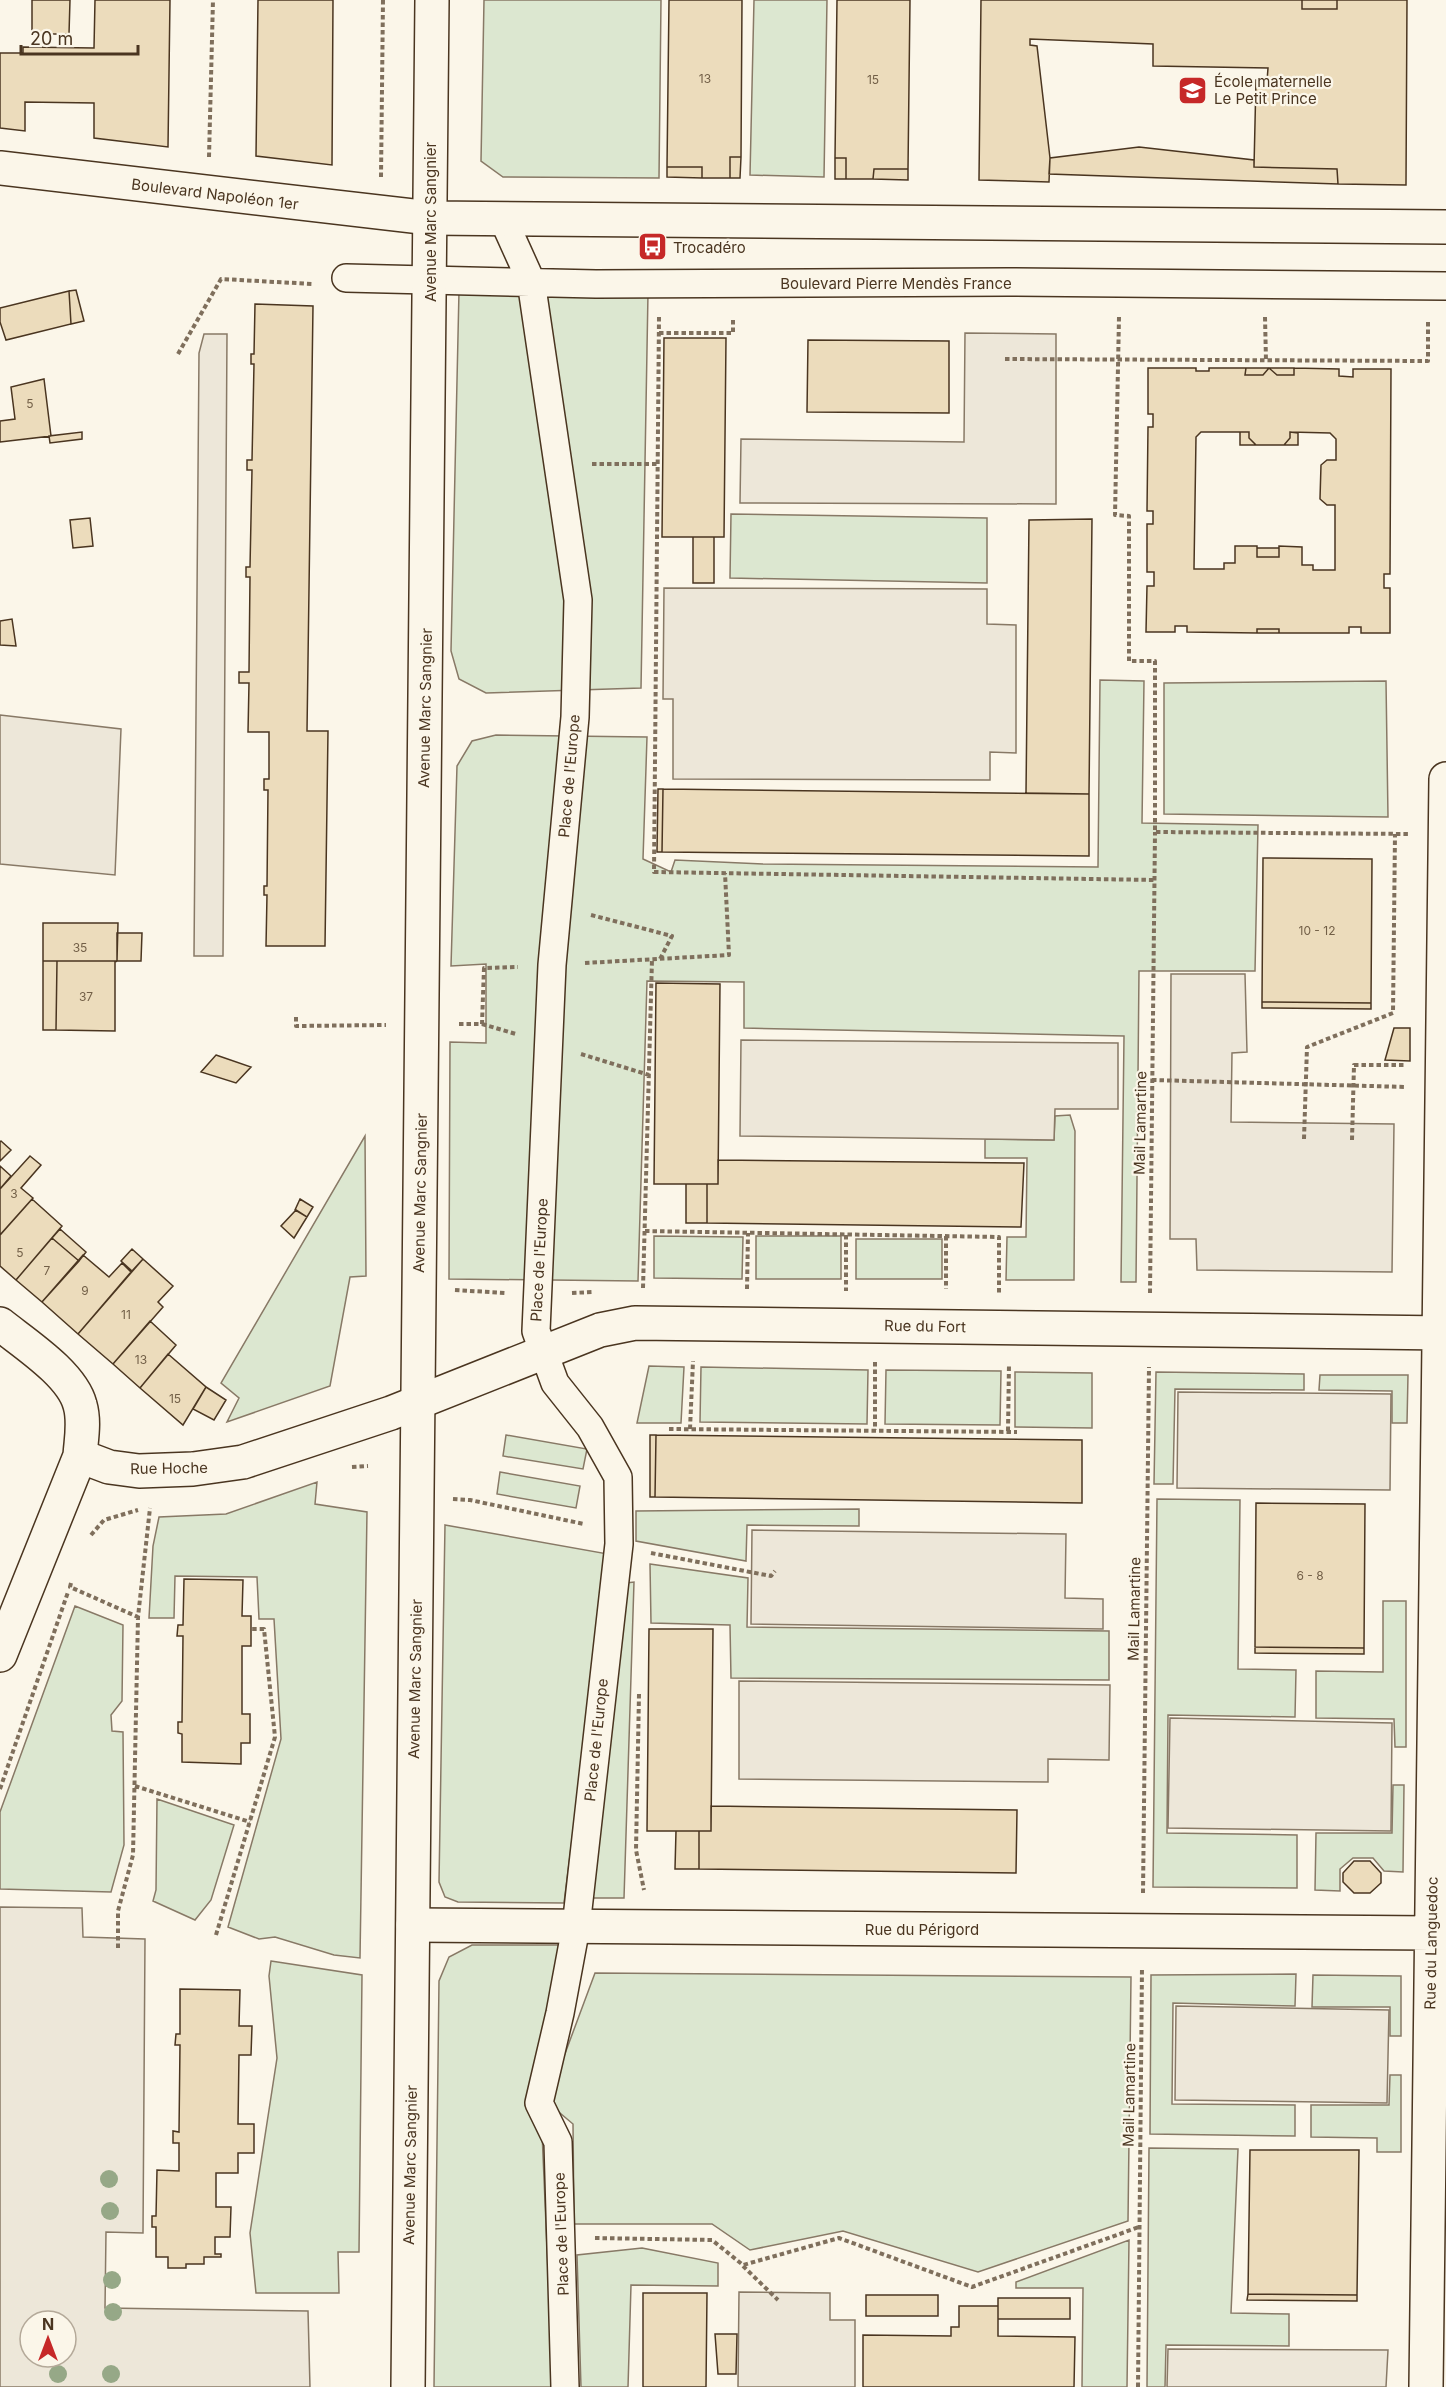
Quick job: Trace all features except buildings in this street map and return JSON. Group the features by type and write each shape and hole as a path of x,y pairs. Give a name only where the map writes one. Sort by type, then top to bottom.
{"street":[{"name":"Avenue Marc Sangnier","path":"408,2387 432,0"},
{"name":"Boulevard Napoléon 1er","path":"0,168 430,218"},
{"path":"430,218 1446,227"},
{"name":"Place de l'Europe","path":"502,219 531,281 578,600 575,717 552,965 536,1331 555,1383 590,1427 618,1477 619,1544 576,1927 560,2013 539,2103 558,2142 565,2387"},
{"name":"Boulevard Pierre Mendès France","path":"346,278 429,282 1437,286"},
{"name":"Rue du Languedoc","path":"1426,2387 1431,1933 1443,1333 1442,1077 1446,778"},
{"name":"Rue du Fort","path":"418,1401 600,1330 635,1323 1443,1333"},
{"path":"0,1324 62,1376 75,1390 81,1407 82,1432 80,1456 0,1655"},
{"name":"Rue Hoche","path":"80,1456 109,1467 139,1471 218,1467 272,1454 391,1413 418,1401"},
{"name":"Rue du Périgord","path":"412,1925 1431,1933"}],"path":[{"path":"213,0 208,159 220,160"},
{"path":"369,177 381,178 383,0"},
{"path":"178,354 220,279 343,285 346,278"},
{"path":"660,283 654,872 1155,880"},
{"path":"659,333 733,333 734,283"},
{"path":"1119,283 1119,361"},
{"path":"1005,359 1428,361 1437,286"},
{"name":"Mail Lamartine","path":"1119,361 1115,515 1129,516 1129,661 1155,661 1155,880 1138,2387"},
{"path":"558,464 658,464"},
{"path":"1155,832 1445,834"},
{"path":"1304,1139 1307,1047 1393,1013 1395,834"},
{"path":"296,1017 296,1026 482,1024 484,968 729,955 725,873"},
{"path":"558,907 672,936 660,959"},
{"path":"631,1290 643,1289 652,959"},
{"path":"1352,1140 1354,1065 1442,1077"},
{"path":"1152,1080 1354,1086 1442,1077"},
{"path":"645,1231 999,1237 999,1293"},
{"path":"747,1290 748,1233"},
{"path":"846,1235 846,1291"},
{"path":"946,1236 946,1292"},
{"path":"419,1287 537,1295 596,1292"},
{"path":"690,1429 693,1360"},
{"path":"875,1362 875,1430"},
{"path":"1008,1431 1009,1364"},
{"path":"669,1429 1017,1432"},
{"path":"347,1467 368,1466"},
{"path":"417,1497 470,1500 588,1525 619,1544 643,1551 771,1576 775,1571"},
{"path":"118,1948 118,1911 133,1855 138,1617 150,1507"},
{"path":"88,1538 104,1520 150,1507 161,1507"},
{"path":"37,1564 70,1587 138,1617"},
{"path":"0,1789 74,1577"},
{"path":"216,1935 275,1737 264,1629 251,1629"},
{"path":"639,1683 636,1850 644,1891"},
{"path":"135,1786 250,1822"},
{"path":"743,2265 839,2238 972,2287 1139,2227"},
{"path":"561,2236 624,2240 712,2240 743,2265 778,2300"}],"green space":[{"path":"484,0 661,0 659,178 503,177 481,161"},
{"path":"754,0 827,0 824,177 750,175"},
{"path":"459,291 648,293 641,688 486,693 459,679 451,651"},
{"path":"731,514 987,518 987,583 730,578"},
{"path":"1100,680 1144,681 1142,823 1258,825 1255,971 1139,971 1136,1282 1121,1282 1124,1036 744,1028 744,982 647,981 638,1281 449,1279 450,1042 486,1043 486,964 451,966 457,766 472,741 496,735 647,737 643,859 671,872 675,860 763,864 1098,867"},
{"path":"1386,681 1388,817 1164,814 1164,683"},
{"path":"1070,1115 1075,1131 1074,1280 1006,1280 1007,1237 1026,1237 1027,1158 985,1158 985,1139 1054,1140 1055,1116"},
{"path":"365,1136 366,1276 350,1277 330,1386 227,1422 239,1398 221,1383"},
{"path":"654,1236 743,1237 742,1279 654,1278"},
{"path":"756,1236 841,1236 841,1279 756,1279"},
{"path":"856,1239 942,1239 942,1279 856,1279"},
{"path":"649,1366 684,1367 681,1423 637,1423"},
{"path":"701,1367 868,1370 867,1424 700,1422"},
{"path":"886,1370 1001,1371 1000,1425 885,1424"},
{"path":"1015,1372 1092,1373 1092,1428 1015,1427"},
{"path":"1156,1372 1304,1374 1304,1390 1175,1389 1173,1484 1154,1484"},
{"path":"1320,1375 1408,1375 1407,1423 1392,1423 1392,1391 1319,1390"},
{"path":"506,1435 587,1449 583,1469 503,1456"},
{"path":"500,1472 580,1486 576,1508 497,1494"},
{"path":"317,1482 315,1504 367,1512 360,1958 334,1955 275,1937 259,1939 228,1927 281,1739 274,1619 259,1619 257,1577 175,1576 174,1618 149,1618 153,1546 159,1517 226,1514"},
{"path":"1157,1499 1240,1500 1238,1669 1296,1670 1295,1717 1168,1715 1167,1833 1297,1835 1297,1888 1153,1887"},
{"path":"859,1509 859,1526 747,1525 746,1561 636,1541 636,1511"},
{"path":"445,1525 608,1554 564,1903 458,1902 445,1897 439,1882"},
{"path":"650,1564 748,1578 747,1627 1109,1631 1109,1680 731,1678 730,1625 651,1623"},
{"path":"634,1582 624,1898 591,1898 626,1583"},
{"path":"1383,1601 1406,1601 1406,1747 1395,1747 1394,1719 1316,1718 1316,1671 1383,1672"},
{"path":"75,1606 123,1625 122,1701 111,1715 112,1731 123,1732 124,1845 111,1892 0,1889 0,1812"},
{"path":"1393,1785 1404,1785 1403,1872 1384,1871 1373,1858 1353,1858 1340,1869 1340,1891 1315,1890 1316,1833 1392,1833"},
{"path":"157,1799 234,1825 211,1900 195,1920 153,1901 156,1890"},
{"path":"472,1945 563,1945 525,2105 542,2132 553,2387 434,2387 439,1981 449,1957"},
{"path":"271,1961 362,1975 359,2252 338,2252 339,2293 256,2293 250,2233 277,2058 269,1976"},
{"path":"595,1973 1131,1977 1128,2221 978,2272 843,2231 750,2250 712,2224 574,2224 573,2124 547,2102"},
{"path":"1296,1974 1295,2006 1173,2003 1172,2104 1295,2105 1295,2136 1150,2134 1151,1975"},
{"path":"1313,1975 1401,1976 1401,2036 1390,2036 1390,2007 1312,2007"},
{"path":"1390,2075 1401,2075 1401,2152 1377,2152 1377,2138 1311,2137 1311,2105 1389,2105"},
{"path":"1149,2148 1238,2149 1231,2313 1289,2314 1289,2346 1166,2345 1165,2387 1147,2387"},
{"path":"1129,2240 1127,2387 1082,2387 1083,2288 1016,2288 1016,2282"},
{"path":"642,2248 718,2263 718,2286 631,2285 628,2387 581,2387 577,2255"}],"shaded area":[{"path":"965,333 1056,334 1056,504 740,503 741,439 964,442"},
{"path":"204,334 227,334 223,956 194,956 199,353"},
{"path":"664,588 987,589 987,624 1016,625 1016,753 990,752 990,780 673,779 673,699 663,699"},
{"path":"0,715 121,729 115,875 0,864"},
{"path":"1171,974 1245,974 1247,1052 1232,1053 1231,1122 1394,1124 1392,1272 1197,1270 1196,1239 1170,1239"},
{"path":"741,1040 1118,1043 1118,1109 1055,1109 1054,1140 740,1136"},
{"path":"1178,1392 1391,1394 1390,1490 1177,1488"},
{"path":"752,1530 1066,1534 1065,1598 1103,1599 1103,1629 751,1624"},
{"path":"739,1681 1110,1685 1109,1760 1048,1759 1048,1782 739,1779"},
{"path":"1170,1718 1392,1723 1391,1831 1168,1828"},
{"path":"0,1907 82,1908 83,1937 145,1939 143,2233 106,2232 105,2308 308,2311 310,2387 0,2387"},
{"path":"1176,2006 1389,2010 1387,2103 1175,2100"},
{"path":"739,2292 830,2293 830,2320 855,2320 855,2387 738,2387"},
{"path":"1168,2349 1388,2350 1386,2387 1167,2387"}],"place":[{"name":"École maternelle Le Petit Prince","path":"1193,90"},
{"name":"Trocadéro","path":"652,247"}]}
